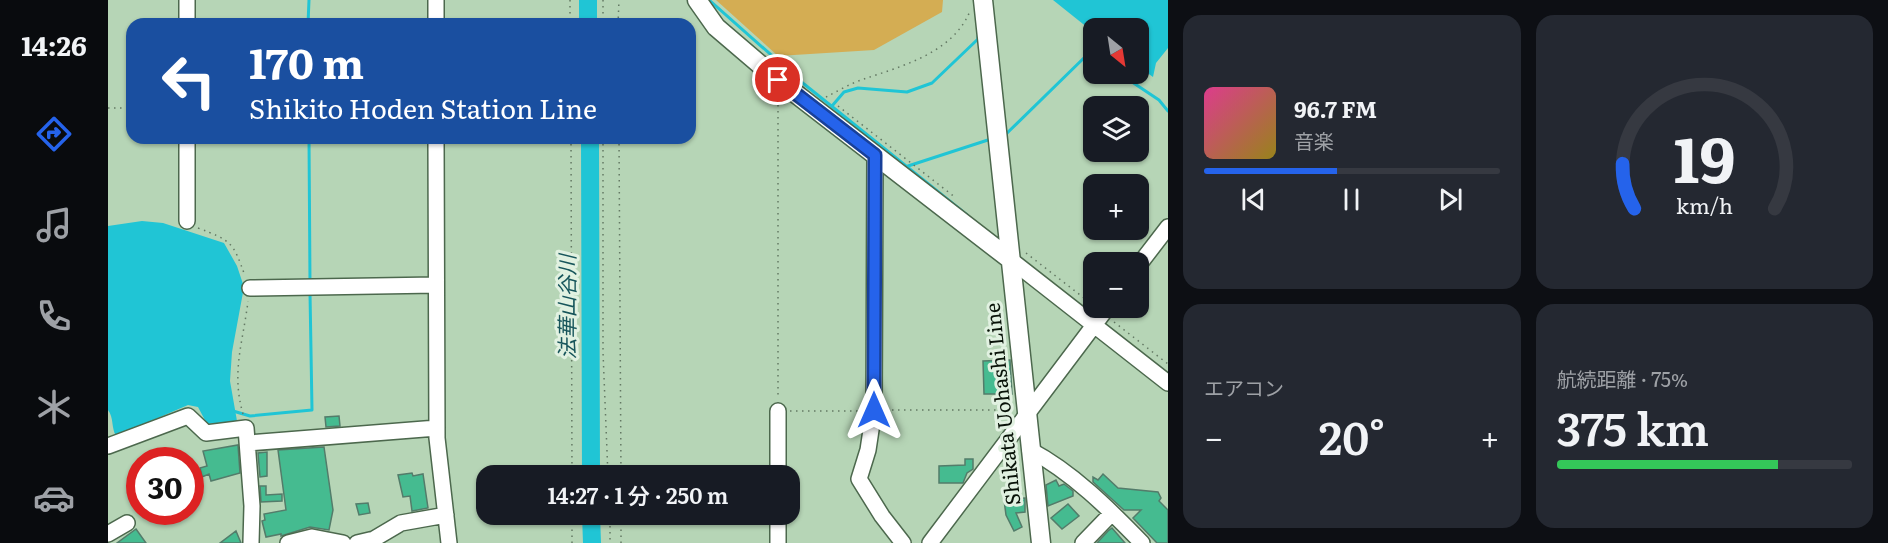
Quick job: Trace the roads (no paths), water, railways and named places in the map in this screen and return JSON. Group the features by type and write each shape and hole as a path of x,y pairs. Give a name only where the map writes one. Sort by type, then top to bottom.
{"main road":[{"path":"697,0 716,27 778,80 875,155 1010,252"},
{"name":"Shikata Uohashi Line","path":"983,3 1041,543"}],"street":[{"path":"187,0 187,18"},
{"path":"436,0 436,18"},
{"path":"187,144 187,221"},
{"path":"436,144 437,428 449,543"},
{"path":"875,155 874,410 868,450 859,479 882,516 903,543"},
{"path":"1149,252 1168,227"},
{"path":"1010,252 1083,303"},
{"path":"250,288 436,285"},
{"path":"930,543 1099,318"},
{"path":"1104,318 1168,383"},
{"path":"778,411 778,465"},
{"path":"108,446 188,416 206,433 248,436 437,428"},
{"path":"248,436 250,543"},
{"path":"1030,450 1049,460 1112,513 1142,543"},
{"path":"1083,543 1112,513"},
{"path":"357,543 383,539 401,523 446,514"},
{"path":"108,534 126,524"},
{"path":"778,525 778,543"},
{"path":"288,543 312,537 343,543"}],"water":[{"path":"1053,0 1168,0 1168,48 1156,63 1153,77 1149,74 1149,18 1083,18 1083,24"},
{"path":"142,221 163,223 224,243 237,266 244,287 232,352 230,381 237,421 207,424 198,407 188,405 116,436 108,410 108,226"}],"waterway":[{"path":"308,18 309,0"},
{"name":"法華山谷川","path":"588,0 588,18"},
{"path":"709,0 804,84 967,215"},
{"path":"832,106 844,92 858,88 907,92 932,83 978,39 978,36"},
{"path":"1004,136 1083,59"},
{"path":"1135,84 1159,100 1168,111"},
{"path":"908,166 991,139"},
{"path":"309,144 310,283"},
{"name":"法華山谷川","path":"590,144 591,465"},
{"path":"233,411 250,416 312,410 310,293"},
{"name":"法華山谷川","path":"591,525 592,543"}]}
